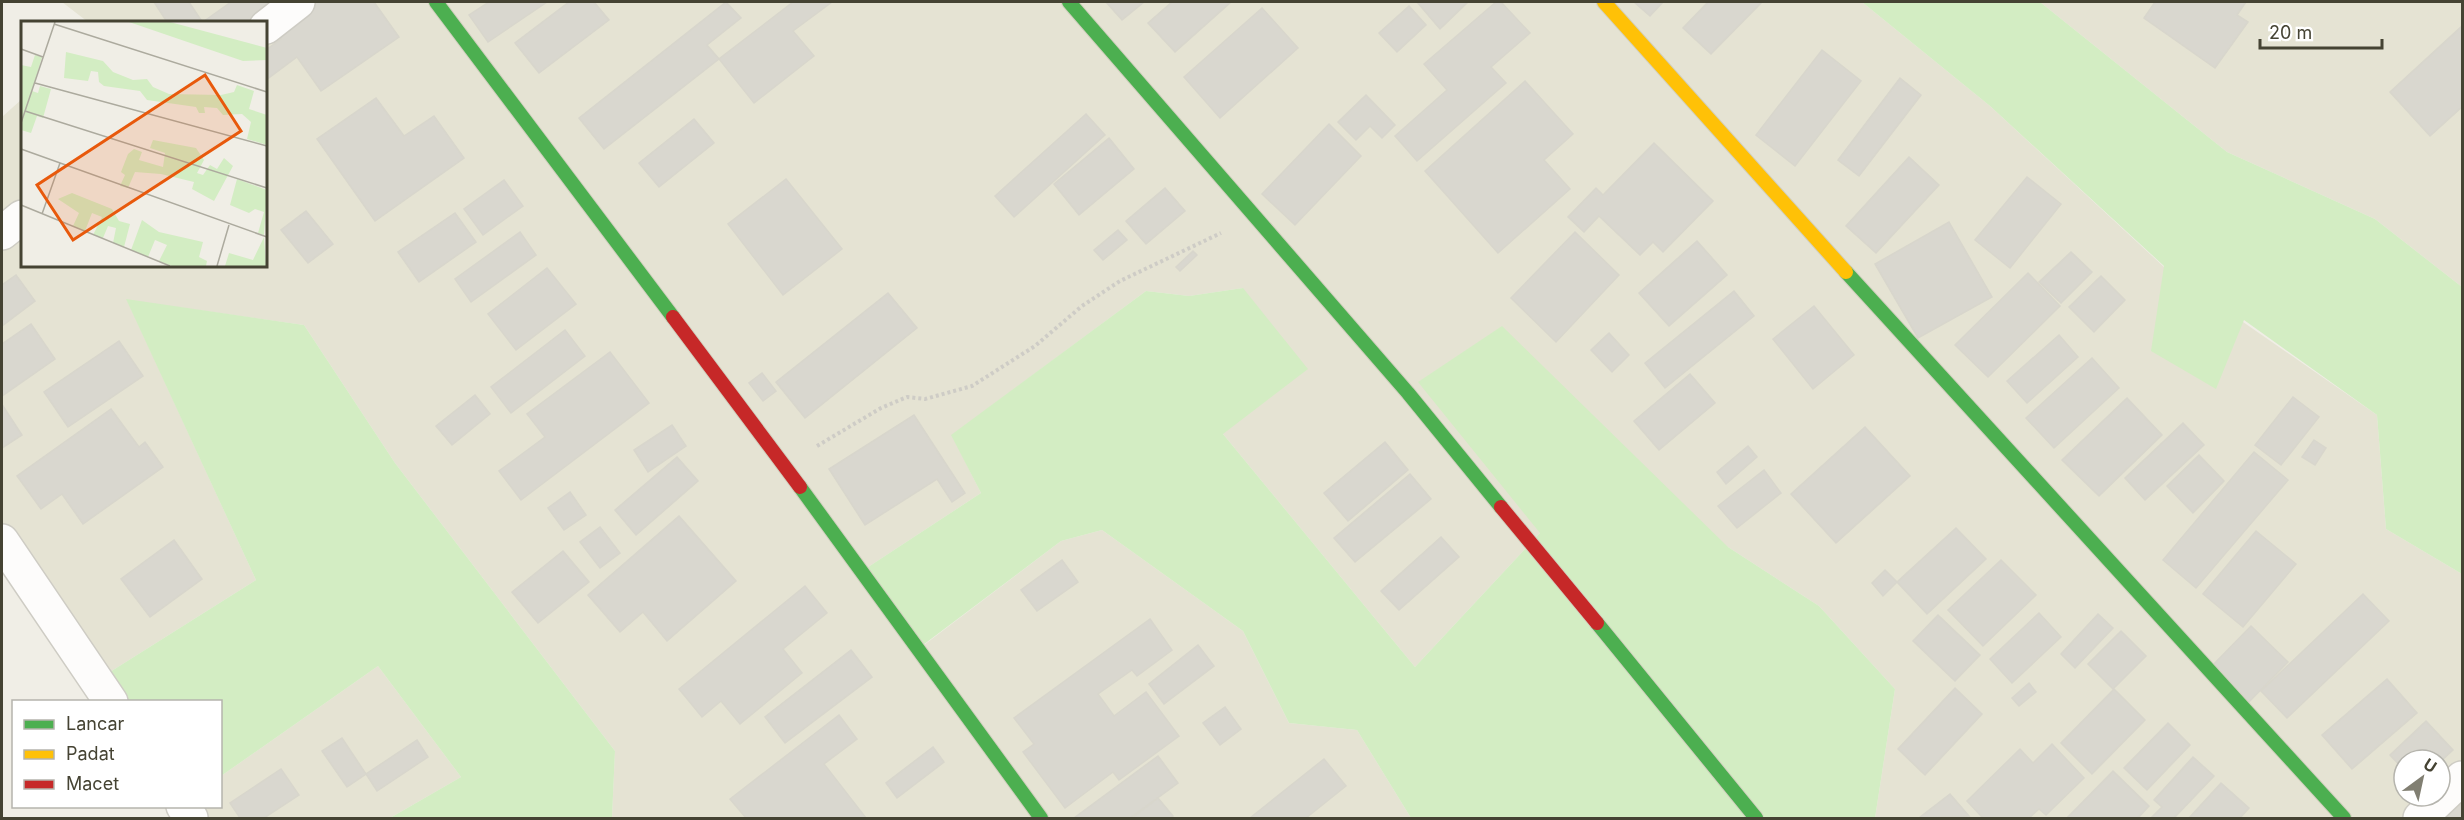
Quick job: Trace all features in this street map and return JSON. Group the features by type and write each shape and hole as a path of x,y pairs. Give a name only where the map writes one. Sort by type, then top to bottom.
{"street":[{"path":"267,26 298,2"},
{"path":"436,2 784,465 1041,819"},
{"path":"1068,2 1408,393 1756,819"},
{"path":"1604,2 1899,332 2344,819"},
{"path":"2,233 21,218"},
{"path":"2,541 110,700"},
{"path":"2420,819 2463,778"}],"path":[{"path":"784,465 881,408 907,397 925,399 972,386 1035,346 1082,306 1120,281 1199,242 1256,219"}],"shaded area":[{"path":"62,2 1862,2 1990,106 2164,267 2377,415 2386,529 2462,574 2462,818 1875,818 1895,689 1819,606 1728,547 1540,533 1415,667 1223,434 1243,288 1189,296 1146,291 952,435 981,493 859,573 920,648 1061,541 1102,530 1243,631 1289,723 1357,730 1411,818 612,818 615,751 395,463 304,325 127,300 256,580 102,677 2,536 2,117 21,100 21,267 267,267 267,21 87,21"},
{"path":"2040,2 2462,2 2462,287 2375,219 2227,152"},
{"path":"378,666 461,777 390,818 195,818 188,808 222,808 222,775"}],"green space":[{"path":"1862,2 2040,2 2227,152 2375,219 2462,287 2462,574 2386,529 2377,415 2244,320 2216,389 2151,351 2164,266 1990,106"},
{"path":"1243,288 1308,369 1223,434 1415,667 1540,533 1418,382 1502,326 1728,547 1819,606 1895,689 1875,818 1411,818 1357,730 1289,723 1243,631 1102,530 1061,541 919,648 859,573 981,493 951,435 1146,291 1189,296"},
{"path":"126,299 304,325 395,463 615,751 612,818 390,818 461,777 378,666 222,775 222,700 117,700 102,677 256,580"}],"building":[{"path":"154,2 189,2 201,20 199,21 166,21"},
{"path":"231,2 277,2 251,21 204,21"},
{"path":"315,2 374,2 399,37 321,91 297,57 267,79 267,49 281,39 274,30"},
{"path":"489,2 547,2 488,42 469,15"},
{"path":"569,2 594,2 609,20 539,73 515,43"},
{"path":"726,2 741,18 707,45 719,59 604,149 579,118"},
{"path":"793,2 832,2 793,31 814,56 754,103 719,59"},
{"path":"1106,2 1144,2 1122,20"},
{"path":"1172,2 1231,2 1175,52 1148,23"},
{"path":"1417,2 1468,2 1440,29"},
{"path":"1496,2 1501,2 1530,33 1491,67 1506,83 1417,161 1395,136 1447,90 1424,64"},
{"path":"1634,2 1663,2 1650,16"},
{"path":"1708,2 1762,2 1711,54 1683,28"},
{"path":"2155,2 2246,2 2237,15 2248,22 2215,68 2144,18"},
{"path":"1409,6 1426,25 1397,52 1379,33"},
{"path":"1262,8 1298,48 1220,118 1184,77"},
{"path":"2462,26 2462,107 2430,136 2390,92"},
{"path":"1822,50 1861,81 1795,166 1756,135"},
{"path":"1900,78 1921,95 1859,176 1838,160"},
{"path":"1525,81 1573,134 1544,160 1570,189 1498,253 1425,171"},
{"path":"1366,95 1395,125 1382,138 1370,126 1356,140 1338,122"},
{"path":"376,98 404,136 434,116 464,158 375,221 317,139"},
{"path":"1086,114 1105,135 1014,217 995,196"},
{"path":"694,119 714,143 659,187 639,163"},
{"path":"1329,124 1361,156 1295,225 1262,194"},
{"path":"1109,138 1134,169 1079,215 1054,184"},
{"path":"1654,143 1713,201 1663,252 1653,242 1640,255 1599,216 1584,232 1568,217 1596,188 1603,195"},
{"path":"1909,157 1939,185 1876,253 1846,226"},
{"path":"2027,177 2061,204 2010,268 1975,240"},
{"path":"786,179 842,249 783,295 728,224"},
{"path":"504,180 523,206 483,235 464,209"},
{"path":"1165,188 1185,211 1146,244 1126,221"},
{"path":"306,211 333,244 308,263 281,230"},
{"path":"455,213 476,242 419,282 398,252"},
{"path":"1949,222 1992,297 1918,338 1875,264"},
{"path":"1118,230 1127,240 1103,260 1094,250"},
{"path":"520,232 536,255 471,302 455,279"},
{"path":"1575,232 1619,275 1556,342 1511,298"},
{"path":"1697,241 1727,275 1669,326 1639,293"},
{"path":"1193,251 1197,255 1180,271 1176,267"},
{"path":"2071,252 2092,272 2061,303 2039,282"},
{"path":"547,268 576,304 516,350 488,314"},
{"path":"2028,273 2060,306 1988,377 1955,345"},
{"path":"16,275 35,301 2,326 2,285"},
{"path":"2101,276 2125,300 2094,332 2069,307"},
{"path":"1734,291 1754,316 1665,388 1645,363"},
{"path":"888,293 917,328 805,418 776,382"},
{"path":"1814,306 1854,355 1813,389 1773,339"},
{"path":"31,324 55,359 2,396 2,344"},
{"path":"565,330 585,356 511,413 491,387"},
{"path":"1609,333 1629,355 1612,372 1591,350"},
{"path":"2059,335 2078,357 2027,403 2007,381"},
{"path":"119,341 143,376 68,427 44,392"},
{"path":"610,352 649,403 521,500 499,471 545,437 527,414"},
{"path":"2092,358 2119,388 2054,448 2026,418"},
{"path":"762,373 776,391 763,401 749,383"},
{"path":"1690,374 1715,403 1659,450 1634,421"},
{"path":"475,395 490,414 452,445 436,426"},
{"path":"2293,397 2319,417 2281,465 2255,445"},
{"path":"2127,398 2162,435 2099,496 2062,460"},
{"path":"2,407 22,435 2,448"},
{"path":"111,409 139,447 145,442 163,467 83,524 62,494 41,509 17,476"},
{"path":"914,415 965,493 952,502 937,479 865,525 829,469"},
{"path":"2183,423 2204,445 2145,500 2125,478"},
{"path":"672,425 686,446 648,472 634,450"},
{"path":"1865,427 1910,476 1836,543 1791,494"},
{"path":"2314,440 2326,448 2315,465 2302,457"},
{"path":"1385,442 1408,470 1348,521 1324,493"},
{"path":"1748,446 1757,457 1726,484 1717,472"},
{"path":"2254,452 2288,480 2196,588 2163,560"},
{"path":"2199,455 2224,481 2193,513 2167,486"},
{"path":"677,457 698,481 636,535 615,510"},
{"path":"1764,470 1781,493 1737,528 1718,506"},
{"path":"1410,474 1431,499 1355,562 1334,538"},
{"path":"570,492 586,515 564,530 548,508"},
{"path":"679,516 736,581 667,641 643,612 620,632 588,595"},
{"path":"600,527 620,553 600,568 580,542"},
{"path":"1956,528 1986,559 1927,614 1897,582"},
{"path":"2256,531 2296,564 2243,627 2203,594"},
{"path":"1441,537 1459,557 1399,610 1381,591"},
{"path":"174,540 202,579 150,617 121,579"},
{"path":"563,551 589,582 538,623 512,592"},
{"path":"1062,560 1078,582 1037,611 1021,590"},
{"path":"2001,560 2036,595 1983,646 1948,610"},
{"path":"1885,570 1897,582 1883,596 1872,583"},
{"path":"805,586 827,613 783,649 802,673 740,724 721,701 702,717 679,689"},
{"path":"2363,594 2389,621 2287,718 2261,691"},
{"path":"2039,613 2061,637 2012,683 1990,659"},
{"path":"2098,614 2113,628 2075,668 2061,654"},
{"path":"1938,615 1980,655 1955,681 1913,641"},
{"path":"1150,619 1172,650 1137,676 1132,670 1098,694 1114,716 1146,692 1179,736 1119,780 1113,772 1065,808 1023,752 1034,744 1014,718"},
{"path":"2251,626 2288,662 2247,704 2210,668"},
{"path":"2121,631 2146,656 2113,689 2088,664"},
{"path":"1198,645 1214,666 1164,704 1149,684"},
{"path":"851,650 872,677 785,743 765,717"},
{"path":"2387,679 2417,713 2352,769 2322,735"},
{"path":"2029,683 2036,692 2019,706 2012,698"},
{"path":"1955,688 1982,714 1925,775 1898,749"},
{"path":"2114,689 2145,720 2092,774 2061,743"},
{"path":"1225,707 1241,729 1220,745 1203,723"},
{"path":"839,715 857,739 824,764 866,818 746,818 730,799"},
{"path":"2426,721 2451,748 2397,748"},
{"path":"2168,723 2190,745 2147,790 2124,768"},
{"path":"342,738 366,774 347,787 322,751"},
{"path":"417,740 428,757 377,791 366,774"},
{"path":"2052,744 2084,778 2046,815 2039,809 2029,818 1980,818 1982,817 1967,801 2020,749 2033,763"},
{"path":"933,747 944,762 897,798 886,783"},
{"path":"1158,756 1178,783 1130,818 1074,818"},
{"path":"2193,757 2214,776 2174,818 2151,818 2162,807 2154,800"},
{"path":"1324,759 1346,786 1306,818 1250,818"},
{"path":"281,769 299,795 264,818 240,818 230,803"},
{"path":"2113,771 2149,806 2138,818 2067,818"},
{"path":"2221,783 2249,808 2240,818 2189,818"},
{"path":"2462,791 2462,818 2436,818 2446,808 2452,808 2452,801"},
{"path":"1950,794 1969,816 1919,818"},
{"path":"1158,798 1173,816 1170,818 1132,818"}],"traffic: fast":[{"path":"436,2 673,317"},
{"path":"1069,2 1408,393 1501,507"},
{"path":"1846,272 2344,818"},
{"path":"800,487 1041,818"},
{"path":"1597,623 1756,818"}],"traffic: slow":[{"path":"1604,2 1846,272"}],"traffic: jam":[{"path":"673,317 800,487"},
{"path":"1501,507 1597,623"}]}
